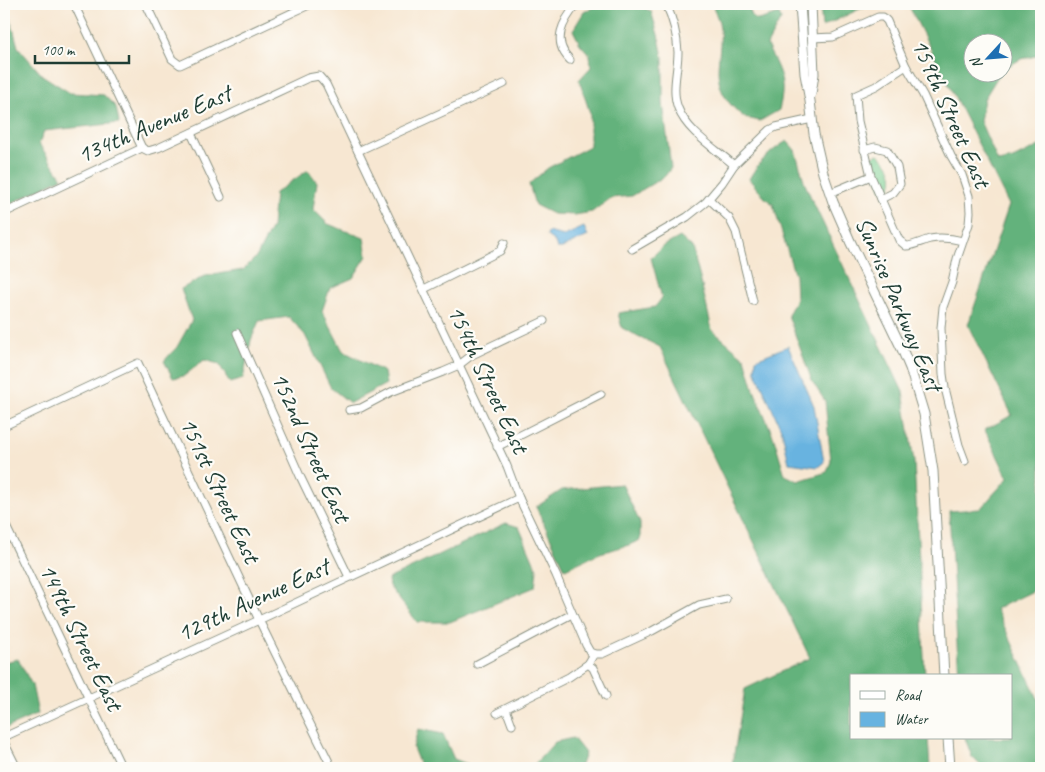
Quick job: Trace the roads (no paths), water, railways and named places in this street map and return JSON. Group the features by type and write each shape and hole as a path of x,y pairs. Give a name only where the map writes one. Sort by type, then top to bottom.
{"street":[{"path":"74,4 142,148"},
{"path":"146,4 172,59 178,65 184,64 311,4"},
{"path":"570,60 564,54 561,47 560,34 562,27 577,4"},
{"path":"666,4 674,23 678,52 674,94 678,109 696,132 734,165"},
{"name":"Sunrise Parkway East","path":"800,4 805,74 818,154 830,193 850,241 910,368 924,414 933,471 944,674"},
{"name":"Sunrise Parkway East","path":"810,102 814,74 811,4"},
{"name":"159th Street East","path":"812,38 833,37 872,19 882,18 890,26 906,66 924,95 967,187 970,212 952,282 943,307 941,328 944,381 959,445 965,461"},
{"path":"906,66 876,86 856,95 858,121 871,176 899,240 906,246 912,246 930,239 946,237 963,241"},
{"name":"134th Avenue East","path":"4,213 142,148 145,151 151,151 299,82 313,77 322,77"},
{"name":"154th Street East","path":"322,77 512,478 519,498 586,645 594,654"},
{"path":"358,151 504,84"},
{"path":"632,249 687,217 709,199 734,165 770,130 812,119"},
{"path":"191,133 221,197"},
{"path":"864,150 875,147 887,150 897,167 900,184 892,193 881,199"},
{"path":"830,193 871,176"},
{"path":"709,199 729,218 736,232 754,301"},
{"path":"424,289 500,251 504,242"},
{"path":"349,410 361,408 391,392 458,365 472,355 544,321"},
{"name":"152nd Street East","path":"237,333 300,476 350,577"},
{"name":"151st Street East","path":"4,426 138,364 259,620 332,768"},
{"path":"497,447 601,394"},
{"name":"129th Avenue East","path":"4,737 519,498"},
{"name":"149th Street East","path":"4,522 122,768"},
{"path":"497,713 569,677 588,664 594,654 602,654 652,631 683,612 699,605 726,599"},
{"path":"478,664 572,614"},
{"path":"588,664 593,668 606,696"},
{"path":"506,709 512,725"},
{"path":"948,740 950,768"},
{"path":"4,742 16,768"}],"water":[{"path":"584,227 588,236 562,248 557,248 555,242 547,236 548,232 564,236"},
{"path":"788,346 814,406 824,462 818,467 789,463 782,431 755,370 756,359"}]}
